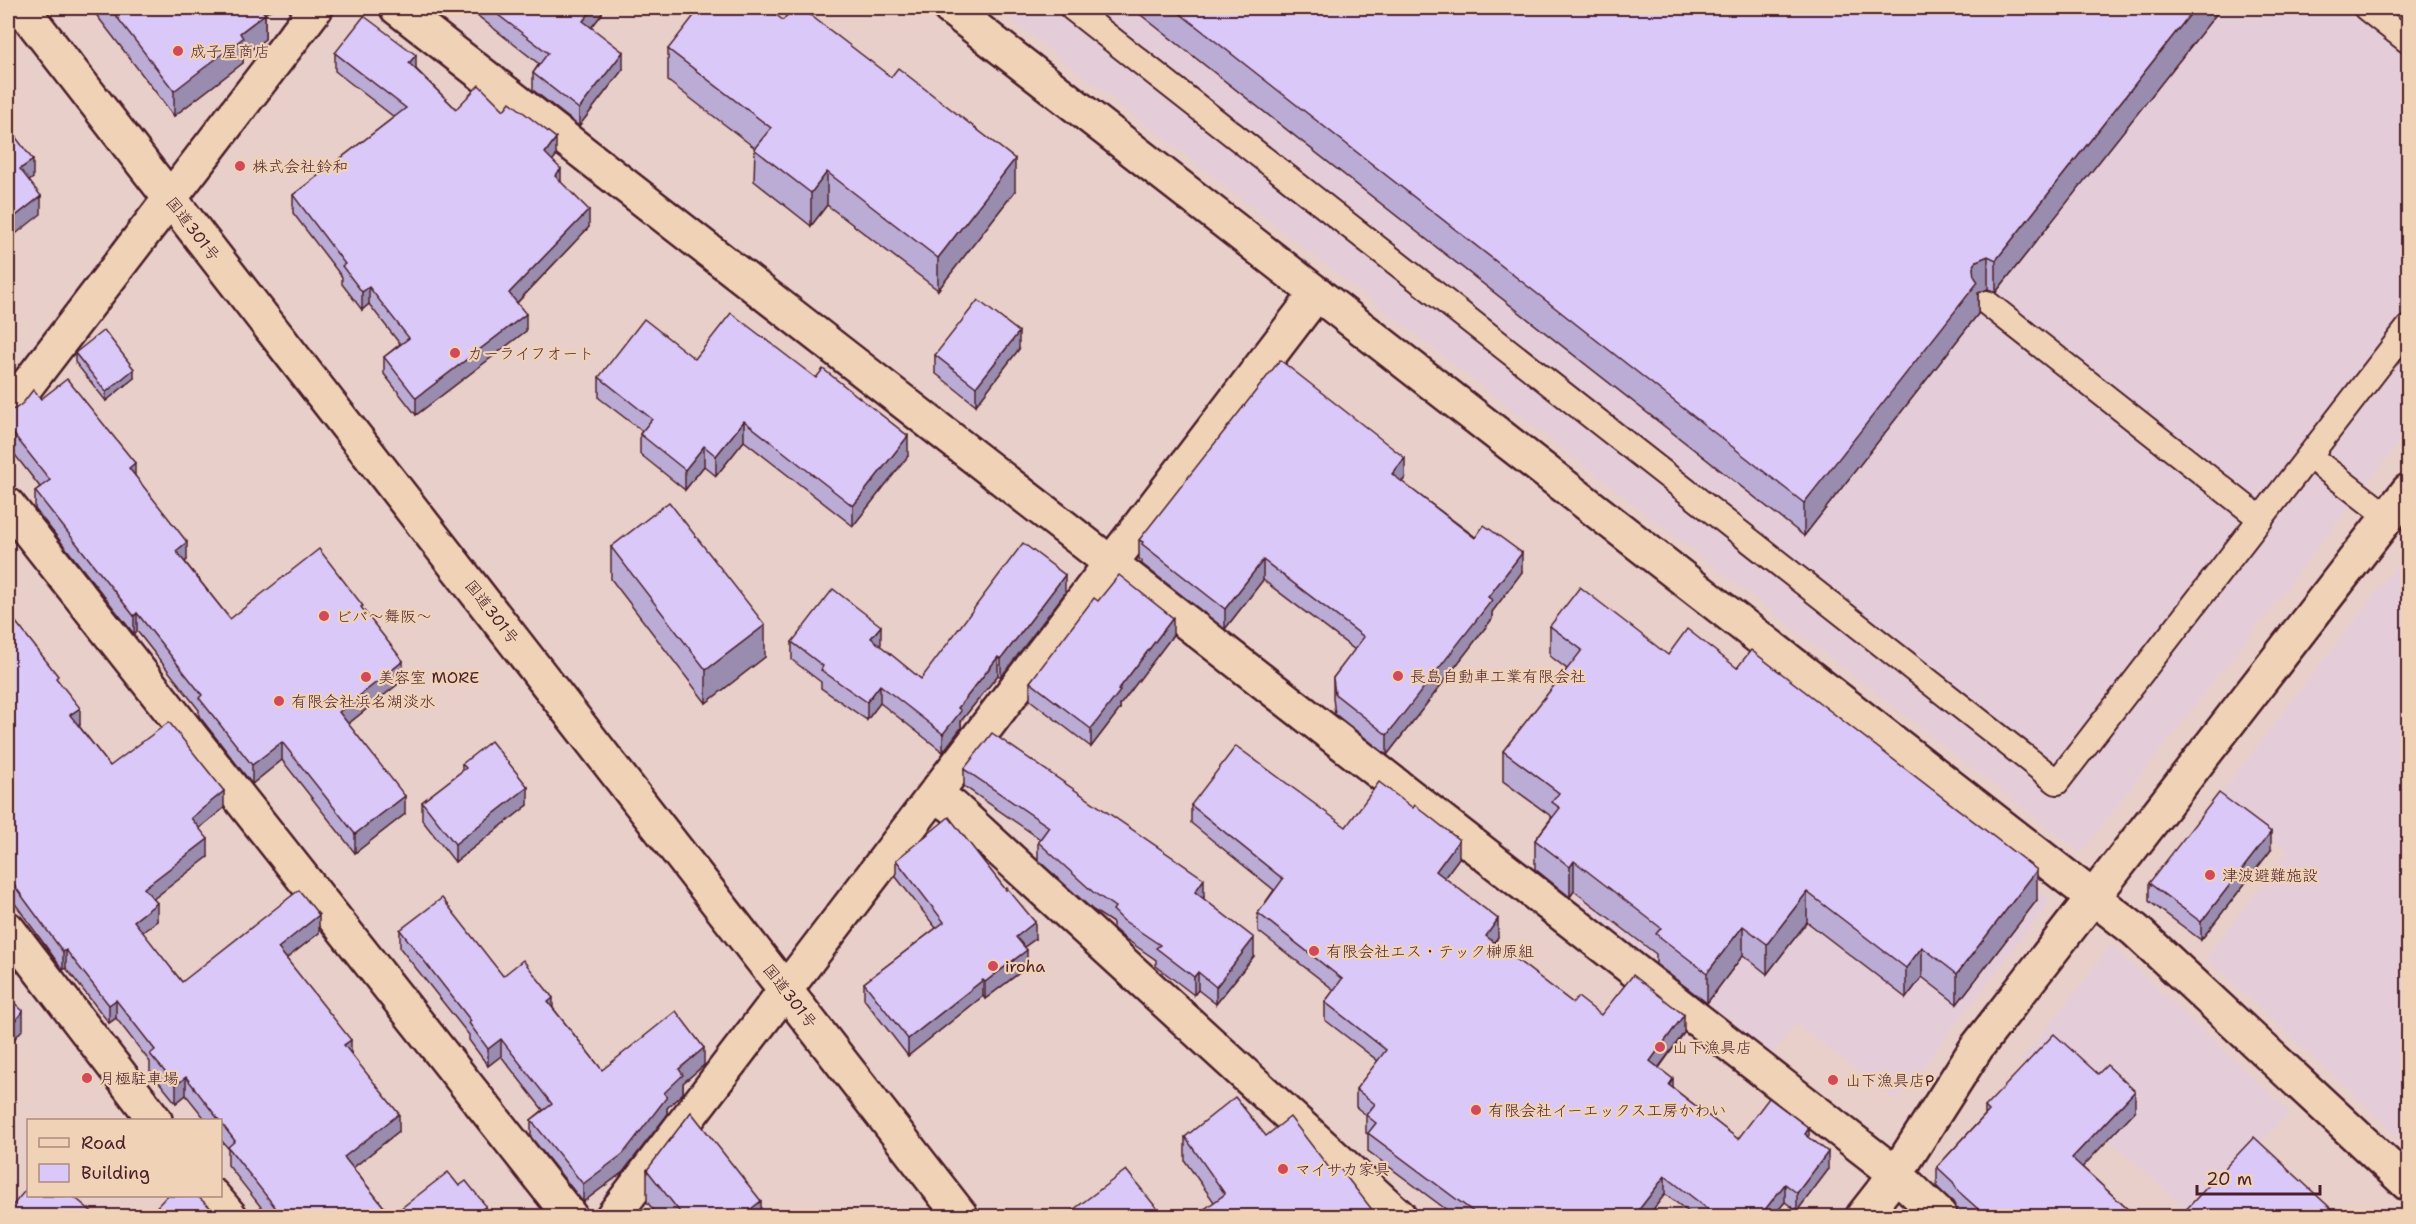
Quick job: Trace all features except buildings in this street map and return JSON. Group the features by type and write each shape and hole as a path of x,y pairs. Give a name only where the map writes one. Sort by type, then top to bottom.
{"main road":[{"name":"国道301号","path":"22,8 961,1216"},
{"path":"8,410 316,8"},
{"path":"397,8 1896,1174 1940,1216"},
{"path":"950,8 2141,935 2409,1184"},
{"path":"613,1216 1317,293"},
{"path":"1863,1216 1896,1174 1977,1047 2409,491"},
{"path":"8,505 570,1216"},
{"path":"936,795 953,807 1399,1216"},
{"path":"8,929 155,1119"},
{"path":"214,1197 230,1216"}],"lane":[{"path":"1072,8 2057,782 2409,328"},
{"path":"2366,8 2409,41"},
{"path":"1987,303 2261,519"},
{"path":"2309,456 2388,517"}],"shaded area":[{"path":"996,8 2408,8 2408,431 2081,853"},
{"path":"2408,551 2408,1146 2206,958 2288,851 2218,797"},
{"path":"1753,668 2051,900 1897,1101 1796,1024 1768,1060 1571,906"},
{"path":"2111,945 2290,1112 2193,1216 2022,1060"}],"place":[{"name":"成子屋商店","path":"178,51"},
{"name":"株式会社鈴和","path":"240,166"},
{"name":"カーライフオート","path":"455,353"},
{"name":"ビバ～舞阪～","path":"324,616"},
{"name":"長島自動車工業有限会社","path":"1398,676"},
{"name":"美容室 MORE","path":"366,677"},
{"name":"有限会社浜名湖淡水","path":"279,701"},
{"name":"津波避難施設","path":"2210,875"},
{"name":"有限会社エス・テック榊原組","path":"1314,951"},
{"name":"iroha","path":"993,966"},
{"name":"山下漁具店","path":"1660,1047"},
{"name":"月極駐車場","path":"87,1078"},
{"name":"山下漁具店P","path":"1833,1080"},
{"name":"有限会社イーエックス工房かわい","path":"1476,1110"},
{"name":"マイサカ家具","path":"1283,1169"}]}
